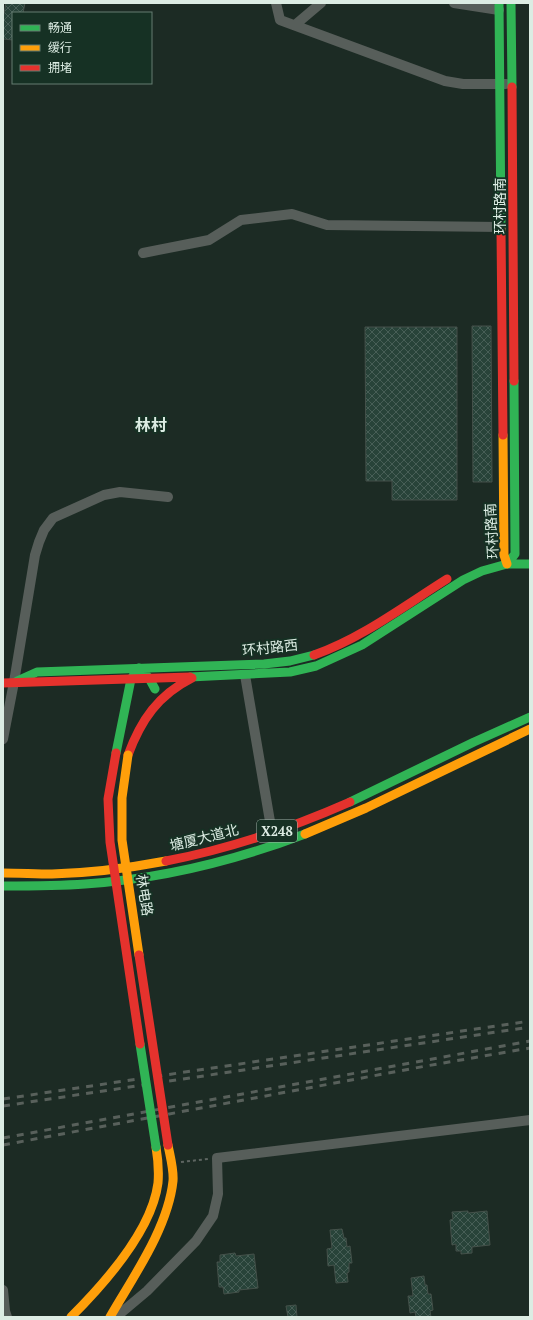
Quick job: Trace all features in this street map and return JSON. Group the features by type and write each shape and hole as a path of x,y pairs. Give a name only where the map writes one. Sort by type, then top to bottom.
{"main road":[{"name":"环村路南","path":"499,7 501,556 507,564 515,554 511,3"},
{"path":"501,556 526,554"},
{"name":"环村路西","path":"3,683 245,675 290,672 316,666 362,645 463,580 482,571 507,564 530,564"},
{"name":"环村路西","path":"14,682 37,672 264,664 290,661 314,655 335,647 358,635 454,575"},
{"path":"139,668 149,678 155,689 157,697 154,708"},
{"name":"林电路","path":"71,1317 111,1273 134,1240 149,1214 154,1201 159,1179 156,1147 110,842 108,799 131,679 139,668"},
{"name":"林电路","path":"116,1317 118,1303 149,1249 163,1220 172,1191 173,1180 122,840 120,818 123,780 128,755 134,738 142,723 168,692 196,676"},
{"path":"128,692 134,686 142,683 149,684 155,689"},
{"name":"塘厦大道北","path":"3,873 52,874 139,866 220,849 306,821 530,717"},
{"name":"塘厦大道北","path":"3,886 52,886 102,883 177,872 222,862 264,849 354,814 530,729"}],"street":[{"path":"276,3 280,20 445,81 463,84 512,84"},
{"path":"295,26 321,3"},
{"path":"454,3 499,7"},
{"path":"143,253 209,240 241,220 292,214 327,226 501,227"},
{"path":"3,739 35,555 38,542 44,530 53,518 104,495 120,492 168,497"},
{"path":"245,675 272,833"},
{"path":"116,1317 147,1291 196,1241 213,1216 218,1194 217,1158 530,1120"},
{"path":"3,1290 5,1311 8,1317"}],"path":[{"path":"170,1163 217,1158"}],"building":[{"path":"6,3 25,3 23,12 12,12 12,40 3,39 3,18"},
{"path":"472,326 491,326 492,482 473,482"},
{"path":"365,327 457,327 457,500 392,500 392,481 366,481"},
{"path":"468,1211 468,1213 487,1211 490,1245 472,1247 472,1253 461,1254 461,1251 456,1251 456,1244 452,1245 450,1220 453,1219 452,1212"},
{"path":"342,1229 344,1238 346,1238 347,1247 350,1246 352,1263 349,1263 349,1272 347,1273 348,1282 336,1283 334,1265 328,1266 327,1249 332,1248 330,1230"},
{"path":"235,1253 236,1256 254,1254 258,1288 239,1290 239,1292 224,1294 223,1287 219,1287 217,1262 220,1262 220,1255"},
{"path":"424,1276 428,1294 431,1294 433,1310 430,1311 431,1317 416,1317 415,1312 410,1313 408,1296 413,1296 411,1278"},
{"path":"296,1305 297,1317 288,1317 286,1306"}],"railway":[{"path":"3,1099 530,1021"},
{"path":"3,1106 530,1027"},
{"path":"3,1138 530,1041"},
{"path":"3,1145 530,1048"}],"traffic: fast":[{"path":"499,3 501,230"},
{"path":"511,3 512,87"},
{"path":"507,564 515,554 514,381"},
{"path":"190,677 290,672 316,666 362,645 463,580 482,571 507,564 530,564"},
{"path":"17,681 37,672 264,664 290,661 314,655"},
{"path":"116,753 131,679 139,668 149,678 155,689"},
{"path":"350,802 474,742 530,717"},
{"path":"3,886 54,886 113,882 141,878 224,860 278,844 305,834"},
{"path":"140,1044 156,1147"}],"traffic: slow":[{"path":"503,435 504,555 507,564"},
{"path":"305,834 366,808 530,729"},
{"path":"128,755 122,798 122,840 139,955"},
{"path":"3,873 81,873 166,861"},
{"path":"110,1317 148,1252 157,1234 170,1199 173,1177 168,1145"},
{"path":"71,1317 111,1273 136,1238 146,1219 154,1201 158,1183 156,1147"}],"traffic: jam":[{"path":"512,87 514,381"},
{"path":"501,230 503,435"},
{"path":"314,655 366,631 447,579"},
{"path":"3,683 190,677"},
{"path":"128,755 133,742 152,710 169,692 192,678"},
{"path":"116,753 108,799 110,842 140,1044"},
{"path":"166,861 260,837 350,802"},
{"path":"139,955 168,1145"}],"district":[{"name":"林村","path":"151,425"}]}
